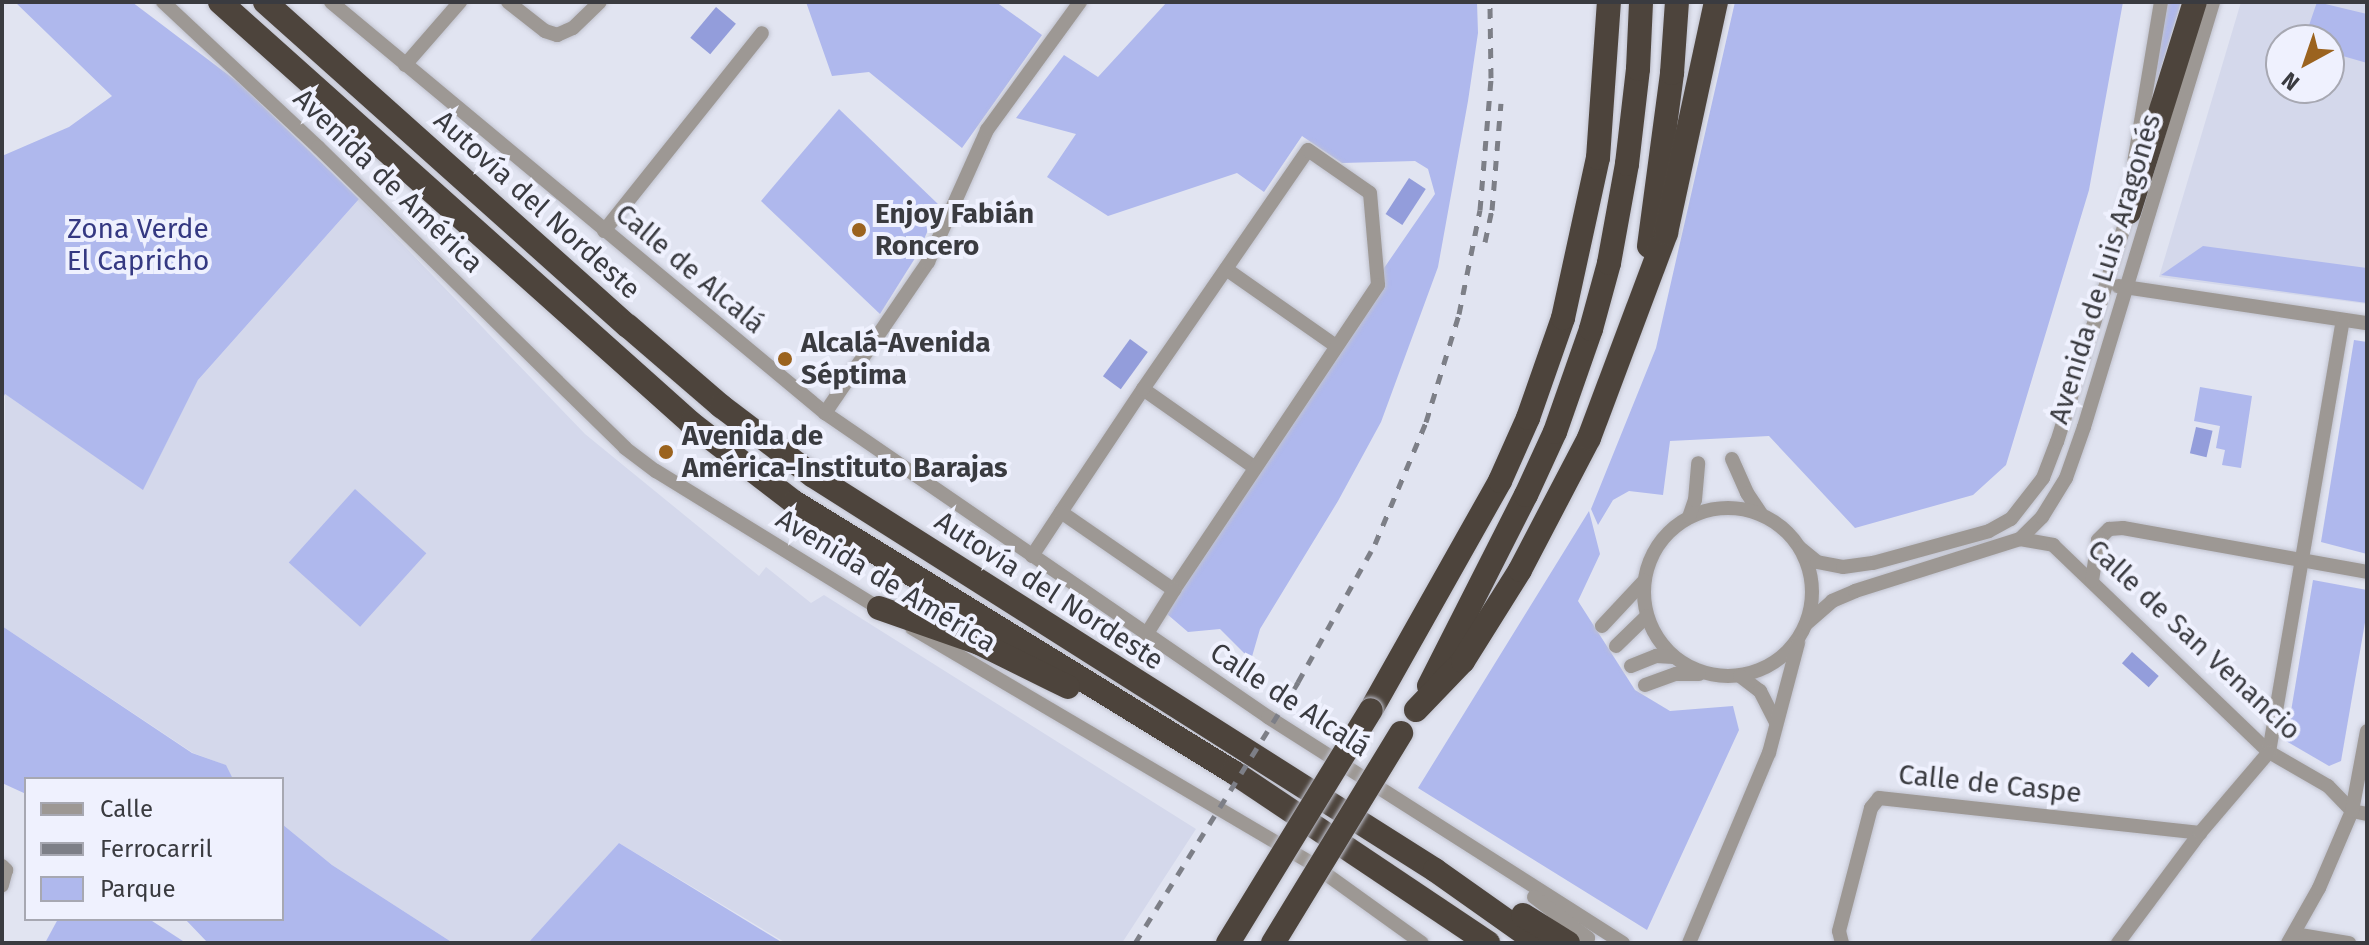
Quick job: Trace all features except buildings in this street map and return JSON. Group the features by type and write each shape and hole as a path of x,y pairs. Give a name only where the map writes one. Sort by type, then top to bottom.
{"highway":[{"name":"Autovía del Nordeste","path":"220,2 691,423 794,502 1255,786 1488,943"},
{"name":"Autovía del Nordeste","path":"265,2 721,406 812,475 1435,870 1538,943"},
{"path":"286,2 424,125 443,160"},
{"path":"1228,943 1371,710 1500,481 1528,418 1563,318 1598,158 1609,2"},
{"path":"1273,943 1416,710 1555,432 1591,329 1609,263 1627,164 1638,69 1641,2"},
{"path":"1642,292 1672,73 1677,2"},
{"path":"1416,710 1463,661 1526,557 1589,438 1666,233 1716,2"},
{"path":"2129,212 2195,2"},
{"path":"879,608 979,643 1056,683 1123,707"},
{"path":"1435,870 1578,940"}],"street":[{"name":"Avenida de América","path":"163,2 318,147 625,448 656,471 879,608 1312,864 1422,943"},
{"name":"Calle de Alcalá","path":"331,2 825,413 1146,635 1407,807 1623,943"},
{"path":"405,65 460,2"},
{"path":"508,2 545,31 557,35 573,28 600,2"},
{"path":"825,413 928,262 987,130 1080,2"},
{"name":"Avenida de Luis Aragonés","path":"1800,548 1817,562 1843,567 1873,563 1989,531 2011,519 2043,478 2129,212 2161,2"},
{"name":"Avenida de Luis Aragonés","path":"2020,539 2042,517 2066,478 2213,2"},
{"path":"604,231 762,33"},
{"path":"1032,556 1308,150 1370,193 1378,285 1254,467 1146,635"},
{"path":"2111,268 2123,287"},
{"path":"1226,269 1336,346"},
{"path":"2102,297 2123,287 2367,323"},
{"path":"2118,943 2200,833 2269,752 2343,320"},
{"path":"1143,389 1254,467"},
{"path":"1732,459 1761,515"},
{"path":"1689,517 1695,500 1698,463"},
{"path":"1602,626 1644,581 1659,543 1689,517 1725,508 1761,515 1783,528 1800,548 1812,585 1804,630 1769,753 1689,943"},
{"path":"1061,512 1174,590"},
{"path":"2092,581 2098,540 2109,529 2367,572"},
{"path":"1645,685 1676,674 1740,676 1775,663 1832,601 2020,539"},
{"name":"Calle de San Venancio","path":"2020,539 2053,545 2269,752 2328,786 2360,812"},
{"path":"1644,581 1647,616 1662,645 1674,657 1705,674"},
{"path":"1616,646 1647,616"},
{"path":"1631,666 1656,656 1674,657"},
{"path":"1740,676 1760,691 1777,722"},
{"path":"2349,943 2291,939 2360,812 2367,734"},
{"name":"Calle de Caspe","path":"1842,943 1839,931 1871,808 1879,798 2200,833"},
{"name":"Calle de Alcalá","path":"1407,807 1578,940"},
{"path":"2,866 6,870 2,885"}],"shaded area":[{"path":"2241,2 2367,2 2367,304 2159,277"},
{"path":"716,7 736,24 710,54 690,38"},
{"path":"1409,178 1426,189 1402,225 1386,214"},
{"path":"359,199 585,434 759,576 766,567 811,603 824,595 1196,829 1122,943 786,943 619,843 528,943 453,943 332,865 284,826 284,777 232,777 225,765 193,753 2,626 5,394 143,489 198,380"},
{"path":"1130,339 1148,352 1121,389 1103,376"},
{"path":"2196,427 2213,431 2206,457 2190,453"},
{"path":"2132,652 2159,676 2149,687 2122,663"}],"green space":[{"name":"Zona Verde El Capricho","path":"15,2 132,2 239,83 359,199 198,380 143,490 5,394 2,400 2,156 69,127 112,96"},
{"path":"806,2 996,2 1042,35 962,148 869,72 832,76"},
{"path":"1167,2 1477,2 1478,33 1468,101 1438,267 1381,422 1338,501 1260,629 1251,660 1220,629 1188,632 1167,614 1382,271 1435,194 1428,169 1415,161 1342,163 1302,136 1264,192 1237,173 1108,216 1047,177 1076,134 1016,118 1064,55 1098,77"},
{"path":"1735,2 2123,2 2089,190 2006,465 1973,495 1855,528 1769,436 1670,441 1663,495 1629,491 1613,500 1598,525 1591,509 1656,348"},
{"path":"2166,2 2181,2 2153,87"},
{"path":"2317,2 2367,14 2367,63 2345,57 2345,24 2309,24"},
{"name":"Enjoy Fabián Roncero","path":"839,109 939,205 917,255 880,314 761,201"},
{"path":"2203,246 2367,268 2367,303 2161,275"},
{"path":"2354,340 2367,342 2367,554 2321,542"},
{"path":"2200,387 2252,396 2241,468 2222,465 2225,450 2216,448 2220,426 2194,421"},
{"path":"355,489 426,553 360,627 289,563"},
{"path":"1589,511 1600,554 1578,601 1635,690 1670,711 1733,706 1739,730 1647,930 1418,788"},
{"path":"2313,580 2367,590 2367,611 2341,761 2329,766 2286,741"},
{"path":"2,626 192,753 226,765 232,777 24,777 24,793 2,783"},
{"path":"284,826 332,865 453,943 208,943 187,921 284,921"},
{"path":"619,843 783,943 528,943"},
{"path":"57,921 152,921 186,943 45,943"}],"railway":[{"path":"1135,943 1298,682 1375,544 1426,422 1459,314 1480,210 1491,78 1490,2"},
{"path":"1485,242 1492,210 1501,103"}],"place":[{"name":"Enjoy Fabián Roncero","path":"859,230"},
{"name":"Alcalá-Avenida Séptima","path":"785,359"},
{"name":"Avenida de América-Instituto Barajas","path":"666,452"}]}
